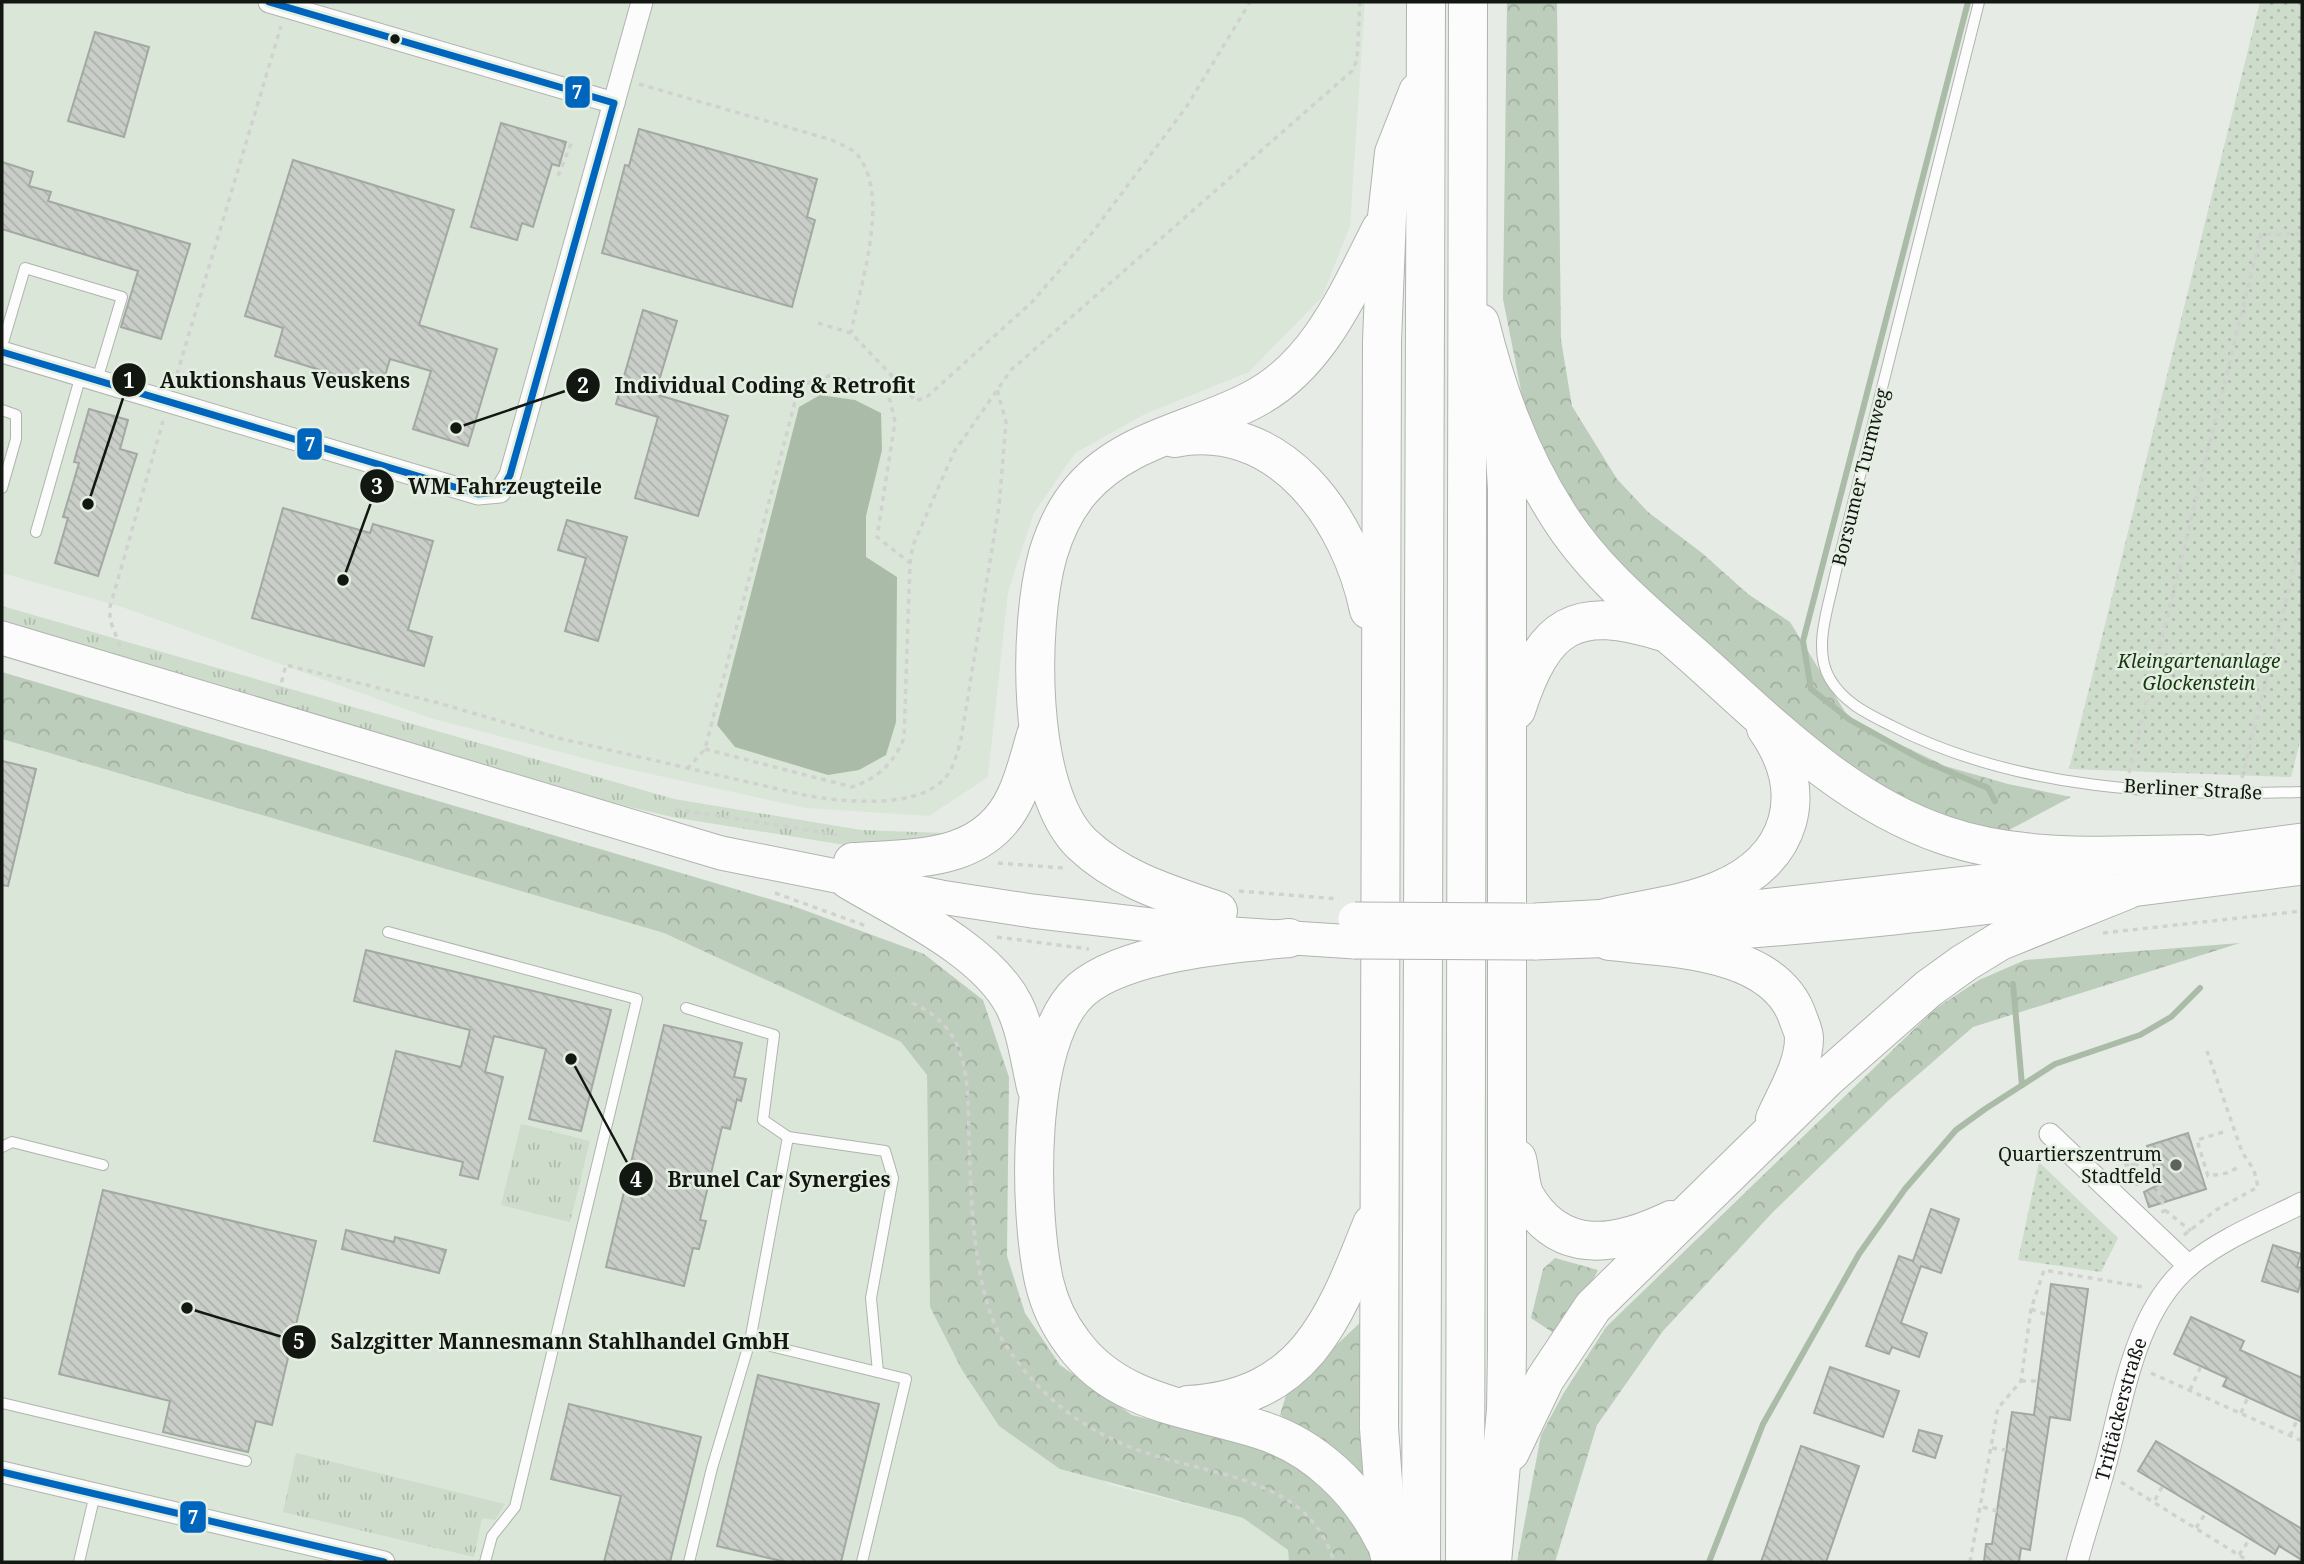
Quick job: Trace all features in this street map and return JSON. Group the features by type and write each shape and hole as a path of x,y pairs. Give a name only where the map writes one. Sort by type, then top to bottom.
{"highway":[{"path":"1400,1558 1426,2"},
{"path":"1465,1562 1465,259 1468,2"},
{"path":"1400,1558 1379,1428 1382,341 1387,218 1394,153 1426,70"},
{"path":"1228,901 1160,891 1116,872 1080,843 1059,813 1048,781 1037,733 1041,588 1048,554 1061,521 1080,491 1100,470 1151,442 1254,400 1287,376 1314,348 1343,303 1387,218"},
{"path":"1465,259 1502,405 1531,470 1558,516 1587,554 1625,595 1753,710 1835,778 1886,811 1944,835 2005,850 2094,855 2201,854"},
{"path":"1492,1562 1501,1469 1507,1350 1507,488 1502,405"},
{"path":"1151,442 1194,436 1232,440 1280,461 1302,479 1336,520 1349,546 1364,587 1381,671"},
{"path":"1508,735 1529,669 1547,644 1570,626 1594,619 1624,619 1668,634"},
{"path":"1607,930 1720,890 1745,876 1769,856 1785,831 1793,804 1790,777 1781,749 1753,710"},
{"path":"851,859 938,857 974,843 1000,821 1016,797 1037,733"},
{"path":"851,859 995,976 1014,1006 1038,1094"},
{"path":"1501,1469 1545,1379 1573,1333 1593,1307 1877,1033 1964,963 2000,941 2127,890"},
{"path":"1607,930 1704,952 1743,964 1780,989 1795,1008 1804,1037 1800,1063 1766,1138"},
{"path":"1289,938 1219,944 1163,956 1114,972 1081,990 1054,1029 1038,1094 1035,1165 1038,1245 1044,1284 1057,1318 1073,1344 1098,1370 1128,1391 1170,1407 1261,1430 1304,1450 1357,1496 1400,1558"},
{"path":"1507,1109 1524,1194 1542,1219 1571,1238 1598,1243 1620,1240 1648,1231 1692,1210"},
{"path":"1170,1407 1238,1398 1283,1376 1308,1352 1331,1319 1380,1206"}],"main road":[{"path":"2,638 576,809 1034,892 1228,901 1350,920 1536,932 1869,921 2302,867"},
{"path":"1607,930 2302,840"},
{"path":"851,859 1032,911 1289,938 1350,920"}],"street":[{"path":"2,352 478,494 500,492 510,475 642,2"},
{"path":"278,4 614,103"},
{"path":"2050,1134 2189,1266"},
{"name":"Triftäckerstraße","path":"2077,1562 2133,1365 2154,1311 2166,1291 2189,1266 2210,1251 2302,1203"},
{"path":"2,1472 384,1562"}],"lane":[{"name":"Borsumer Turmweg","path":"1979,2 1835,575 1822,639 1824,666 1830,680 1855,707 1924,743 2013,772 2085,783"},
{"path":"2,346 25,268 122,297 89,378 36,532"},
{"path":"2,410 16,415 16,439 2,488"},
{"name":"Berliner Straße","path":"2085,783 2238,794 2302,792"},
{"path":"388,932 637,999 515,1507 492,1536 485,1562"},
{"path":"686,1008 774,1035 763,1120 788,1137 885,1151 892,1178 871,1297 878,1372"},
{"path":"689,1562 712,1468 750,1341 788,1137"},
{"path":"2,1147 12,1142 103,1165"},
{"path":"750,1341 906,1379 862,1562"},
{"path":"2,1403 246,1461"},
{"path":"79,1562 95,1494"}],"path":[{"path":"818,323 850,332 916,401 928,397 1032,302 1092,233 1186,106 1250,2"},
{"path":"705,750 852,787 882,771 897,756 904,738 910,563 913,545 954,452 1011,370 1352,71 1357,60 1360,2"},
{"path":"124,653 114,636 110,607 278,4"},
{"path":"621,79 832,139 858,155 870,176 875,208 850,332"},
{"path":"558,176 573,139"},
{"path":"2126,787 2261,234 2302,234"},
{"path":"687,769 705,750 799,386 831,375 880,387 890,400 895,422 877,537 910,563"},
{"path":"286,665 435,702 558,738 845,803 920,795 942,782 955,762 961,739 999,506 1006,422 997,388"},
{"path":"2238,794 2302,536"},
{"path":"665,807 851,859"},
{"path":"985,862 1066,869"},
{"path":"1228,901 1350,920"},
{"path":"2169,1247 2216,1210 2258,1187 2254,1170 2242,1152 2207,1051"},
{"path":"2223,1132 2197,1139 2208,1176 2227,1173 2241,1166"},
{"path":"2132,1163 2147,1226 2165,1210"},
{"path":"2099,1181 2117,1167 2132,1163 2151,1170 2165,1210 2191,1230 2210,1251"},
{"path":"1970,1562 1983,1507 1998,1408 2021,1381 2031,1309 2044,1269 2166,1291"},
{"path":"2031,1309 2047,1315"},
{"path":"2133,1365 2302,1441"},
{"path":"2190,1390 2201,1366"},
{"path":"2021,1381 2039,1381"},
{"path":"2241,1413 2248,1397"},
{"path":"2290,1436 2297,1420"},
{"path":"1992,1448 2006,1450"},
{"path":"2104,1471 2250,1562"},
{"path":"2154,1501 2162,1487"},
{"path":"1983,1507 1997,1511"},
{"path":"2196,1528 2206,1514"},
{"path":"2239,1555 2249,1540"}],"shaded area":[{"path":"2,2 1365,2 1350,226 1322,297 1249,372 1145,414 1075,453 1034,513 1008,592 988,777 929,816 806,808 614,766 430,718 122,607 2,573"},
{"path":"820,395 855,400 881,413 882,450 866,516 866,557 897,577 896,722 886,755 859,770 828,775 735,747 717,725 799,407"},
{"path":"2,739 664,933 901,1042 927,1075 930,1307 962,1370 999,1426 1111,1485 1243,1518 1288,1550 1289,1562 2,1562"}],"green space":[{"path":"1507,2 1557,2 1561,340 1572,406 1617,479 1648,512 1702,553 1748,594 1790,622 1850,720 1945,766 2008,784 2071,797 1996,837 1890,798 1798,732 1671,617 1598,541 1558,484 1526,416 1503,299"},
{"name":"Kleingartenanlage Glockenstein","path":"2260,2 2302,2 2302,734 2291,777 2069,769"},
{"path":"2,606 674,799 861,830 944,833 882,851 672,817 542,786 2,627"},
{"path":"2,672 793,906 924,954 983,1000 1009,1077 1007,1256 1025,1313 1060,1365 1132,1415 1256,1446 1308,1471 1347,1504 1377,1562 1289,1562 1288,1550 1243,1518 1060,1469 999,1426 962,1370 930,1307 927,1075 901,1042 664,933 2,739"},
{"path":"2240,943 1973,1027 1890,1099 1773,1212 1663,1331 1597,1425 1555,1562 1517,1562 1541,1435 1563,1394 1606,1327 1935,1009 1979,980 2025,960"},
{"path":"521,1124 590,1141 570,1222 501,1205"},
{"path":"2039,1162 2118,1238 2101,1272 2018,1260"},
{"path":"1555,1258 1598,1270 1581,1304 1552,1332 1531,1318 1543,1269"},
{"path":"1366,1317 1370,1501 1313,1436 1280,1415 1287,1392"},
{"path":"296,1453 505,1504 495,1520 482,1518 474,1557 283,1512"}],"building":[{"path":"95,32 149,47 124,137 68,121"},
{"path":"501,123 566,142 559,166 552,164 533,227 522,223 517,240 471,227"},
{"path":"639,129 817,179 807,217 815,220 792,307 602,253 625,165 629,166"},
{"path":"293,160 454,210 419,325 497,349 468,446 413,429 431,371 390,359 381,389 275,356 283,328 245,316"},
{"path":"2,162 33,172 29,186 51,192 48,201 190,244 161,339 121,327 138,271 2,229"},
{"path":"643,310 677,321 655,394 728,416 698,516 635,498 658,417 616,404"},
{"path":"89,409 128,420 120,449 137,454 98,576 55,563 68,518 63,517 79,463 74,462"},
{"path":"283,508 370,533 373,524 433,541 408,630 432,637 424,666 252,618"},
{"path":"567,520 627,537 598,641 565,631 586,558 558,550"},
{"path":"2,761 36,769 8,886 2,885"},
{"path":"366,950 611,1010 581,1131 529,1119 546,1049 494,1036 485,1072 503,1077 478,1179 460,1175 463,1162 374,1141 396,1051 461,1067 470,1030 354,1001"},
{"path":"664,1025 742,1043 734,1077 746,1079 741,1101 737,1099 730,1129 722,1127 700,1220 706,1221 699,1249 693,1248 684,1286 606,1267"},
{"name":"Quartierszentrum Stadtfeld","path":"2188,1133 2206,1189 2149,1207 2144,1192 2160,1184 2147,1146"},
{"path":"103,1190 316,1241 272,1425 256,1421 248,1452 163,1432 170,1401 59,1374"},
{"path":"1931,1209 1959,1219 1941,1273 1921,1266 1901,1323 1927,1333 1919,1357 1892,1347 1889,1354 1866,1346 1899,1256 1913,1261"},
{"path":"346,1230 394,1242 395,1237 446,1250 439,1273 342,1249"},
{"path":"2273,1245 2301,1254 2297,1267 2302,1268 2298,1292 2262,1281"},
{"path":"2051,1284 2088,1289 2070,1420 2050,1417 2030,1550 2021,1548 2019,1562 1984,1562 1986,1544 1992,1544 2012,1412 2034,1415"},
{"path":"2191,1317 2244,1341 2240,1350 2302,1378 2302,1422 2223,1386 2227,1378 2174,1354"},
{"path":"1830,1367 1899,1391 1883,1437 1814,1413"},
{"path":"758,1375 879,1404 841,1562 786,1562 717,1546"},
{"path":"569,1404 701,1437 670,1562 604,1562 621,1496 551,1479"},
{"path":"1919,1430 1942,1436 1935,1458 1913,1451"},
{"path":"2156,1441 2302,1529 2302,1560 2279,1546 2275,1554 2138,1471"},
{"path":"1801,1446 1859,1466 1826,1562 1761,1562"}],"waterway":[{"path":"1968,2 1803,641 1811,689 1850,720 1924,761 1988,788 1995,801"},
{"path":"2013,984 2022,1085"},
{"path":"1709,1562 1763,1424 1859,1254 1905,1189 1956,1130 1985,1109 2055,1064 2140,1035 2171,1017 2200,988"}],"transit line":[{"name":"7","path":"2,352 478,494 500,492 510,475 614,103 269,2"},
{"name":"7","path":"2,1472 384,1562"}],"place":[{"name":"Individual Coding & Retrofit","path":"456,428"},
{"name":"Auktionshaus Veuskens","path":"88,504"},
{"name":"WM Fahrzeugteile","path":"343,580"},
{"name":"Brunel Car Synergies","path":"571,1059"},
{"name":"Quartierszentrum Stadtfeld","path":"2176,1165"},
{"name":"Salzgitter Mannesmann Stahlhandel GmbH","path":"187,1308"}]}
